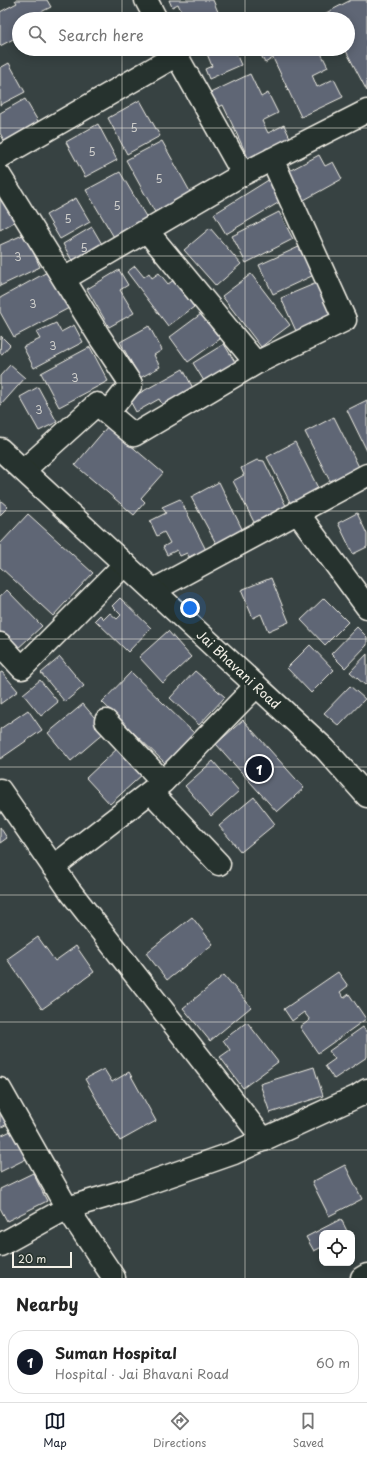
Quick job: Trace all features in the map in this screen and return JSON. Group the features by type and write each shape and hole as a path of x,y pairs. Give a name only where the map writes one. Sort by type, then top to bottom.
{"street":[{"path":"146,0 152,12"},
{"path":"0,157 168,56"},
{"path":"177,56 243,174"},
{"path":"64,279 243,174 367,111"},
{"path":"24,470 97,404 134,435 256,363 345,320 272,158"},
{"path":"0,176 99,336 131,384 108,413"},
{"path":"147,231 256,363"},
{"name":"Jai Bhavani Road","path":"0,449 325,749 366,792"},
{"path":"154,590 367,475"},
{"path":"297,512 367,607"},
{"path":"0,644 22,668 125,564"},
{"path":"53,867 157,787 256,686"},
{"path":"106,721 219,864"},
{"path":"0,790 53,867 264,1140"},
{"path":"0,1089 68,1208 114,1278"},
{"path":"0,1245 68,1208 136,1188 234,1153 358,1096 367,1090"},
{"path":"362,1278 367,1275"}],"building":[{"path":"15,0 47,0 51,7 41,12 12,12 12,40 0,46 0,12 17,3"},
{"path":"169,0 213,0 218,12 182,12 178,4 172,7"},
{"path":"351,0 367,0 367,91 349,56 355,56 355,12 328,12"},
{"path":"208,56 237,56 241,65 209,79 205,69 212,66"},
{"path":"262,56 322,56 328,67 312,75 317,87 334,79 343,97 301,117 273,58 265,63"},
{"path":"9,63 25,92 0,105 0,68"},
{"path":"250,74 261,97 268,93 278,113 262,121 268,133 284,125 293,144 251,164 223,105 215,109 208,94"},
{"path":"25,99 42,128 7,146 0,133 0,113"},
{"path":"140,100 160,136 127,154 108,118"},
{"path":"98,124 117,160 85,177 66,142"},
{"path":"162,141 193,197 157,216 126,160"},
{"path":"319,155 325,166 333,162 342,179 304,200 289,171"},
{"path":"120,172 148,220 115,239 86,190"},
{"path":"270,179 283,200 226,234 214,214"},
{"path":"0,193 16,221 0,230"},
{"path":"76,198 90,222 60,239 46,215"},
{"path":"279,212 293,239 246,263 232,236"},
{"path":"92,227 106,251 76,268 63,244"},
{"path":"210,228 241,264 216,286 184,250"},
{"path":"25,234 40,267 0,286 0,245"},
{"path":"301,246 314,275 273,294 259,265"},
{"path":"135,266 144,277 149,273 152,278 159,273 168,284 174,280 194,307 168,326 127,272"},
{"path":"119,270 128,285 120,290 134,313 109,327 87,289"},
{"path":"49,271 69,308 14,337 0,312 0,298"},
{"path":"251,274 290,325 261,347 222,296"},
{"path":"319,282 334,315 296,331 281,298"},
{"path":"201,314 220,339 188,362 170,337"},
{"path":"56,323 61,332 74,325 83,342 34,368 23,347 40,339 36,332"},
{"path":"149,326 162,350 154,355 160,367 140,378 120,342"},
{"path":"1,336 10,345 2,354 0,353"},
{"path":"224,344 238,367 207,386 193,363"},
{"path":"90,347 108,381 59,407 41,373"},
{"path":"10,365 25,378 0,406 0,376"},
{"path":"183,369 195,392 165,409 159,399 136,412 129,399"},
{"path":"38,387 57,422 39,431 20,397"},
{"path":"367,400 367,451 347,410"},
{"path":"334,417 361,471 332,485 305,432"},
{"path":"108,426 163,473 141,498 145,502 134,515 75,465"},
{"path":"295,442 322,496 294,510 267,457"},
{"path":"257,460 264,461 288,510 256,526 233,481 244,475 241,468"},
{"path":"219,482 245,535 218,547 191,497"},
{"path":"180,499 207,552 196,558 195,554 189,557 187,553 180,556 177,550 167,555 163,547 170,543 164,532 157,536 150,521 166,513 162,507"},
{"path":"0,500 8,507 0,515"},
{"path":"357,513 367,534 367,547 353,554 338,523"},
{"path":"28,514 93,573 53,616 0,567 0,544"},
{"path":"271,578 289,622 268,631 261,614 253,618 241,590"},
{"path":"7,590 42,626 15,651 0,636 0,596"},
{"path":"120,598 151,628 128,652 95,620 100,615 104,619 110,613 117,619 121,615 112,606"},
{"path":"324,598 348,622 325,645 301,620"},
{"path":"357,627 367,637 367,645 345,668 331,654"},
{"path":"168,631 191,657 163,683 139,657"},
{"path":"310,645 334,670 311,693 287,668"},
{"path":"367,654 367,683 365,685 350,672"},
{"path":"60,657 84,686 65,702 41,673"},
{"path":"195,671 225,697 199,725 170,698"},
{"path":"2,672 18,691 0,704 0,673"},
{"path":"131,672 195,734 166,764 102,702"},
{"path":"40,680 58,702 41,716 23,694"},
{"path":"350,686 365,699 339,726 324,713"},
{"path":"83,704 106,731 71,761 48,733"},
{"path":"28,710 42,730 0,759 0,729"},
{"path":"243,720 304,788 277,812 216,744"},
{"path":"119,747 144,773 110,804 86,778"},
{"path":"213,761 239,791 211,816 185,786"},
{"path":"254,797 275,824 241,852 219,826"},
{"path":"0,827 7,838 0,843"},
{"path":"192,917 213,944 167,980 146,953"},
{"path":"38,937 55,961 76,946 94,972 42,1009 7,959"},
{"path":"338,972 348,986 340,992 344,998 349,994 366,1019 318,1053 300,1027 310,1020 304,1012 292,1021 284,1009"},
{"path":"224,975 251,1007 210,1041 183,1008"},
{"path":"247,1022 278,1062 243,1088 220,1057 230,1050 223,1040"},
{"path":"363,1027 367,1033 367,1057 334,1079 325,1066 335,1059 329,1051"},
{"path":"314,1067 323,1096 270,1113 260,1084"},
{"path":"104,1069 112,1082 129,1072 156,1121 120,1141 85,1079"},
{"path":"0,1101 11,1122 0,1128"},
{"path":"11,1131 26,1159 0,1172 0,1136"},
{"path":"345,1165 362,1199 329,1216 312,1182"},
{"path":"33,1173 47,1201 7,1221 0,1208 0,1189"},
{"path":"341,1219 346,1230 320,1230"},
{"path":"319,1230 319,1248 314,1251 306,1237"}],"place":[{"name":"Suman Hospital","path":"259,769"}]}
